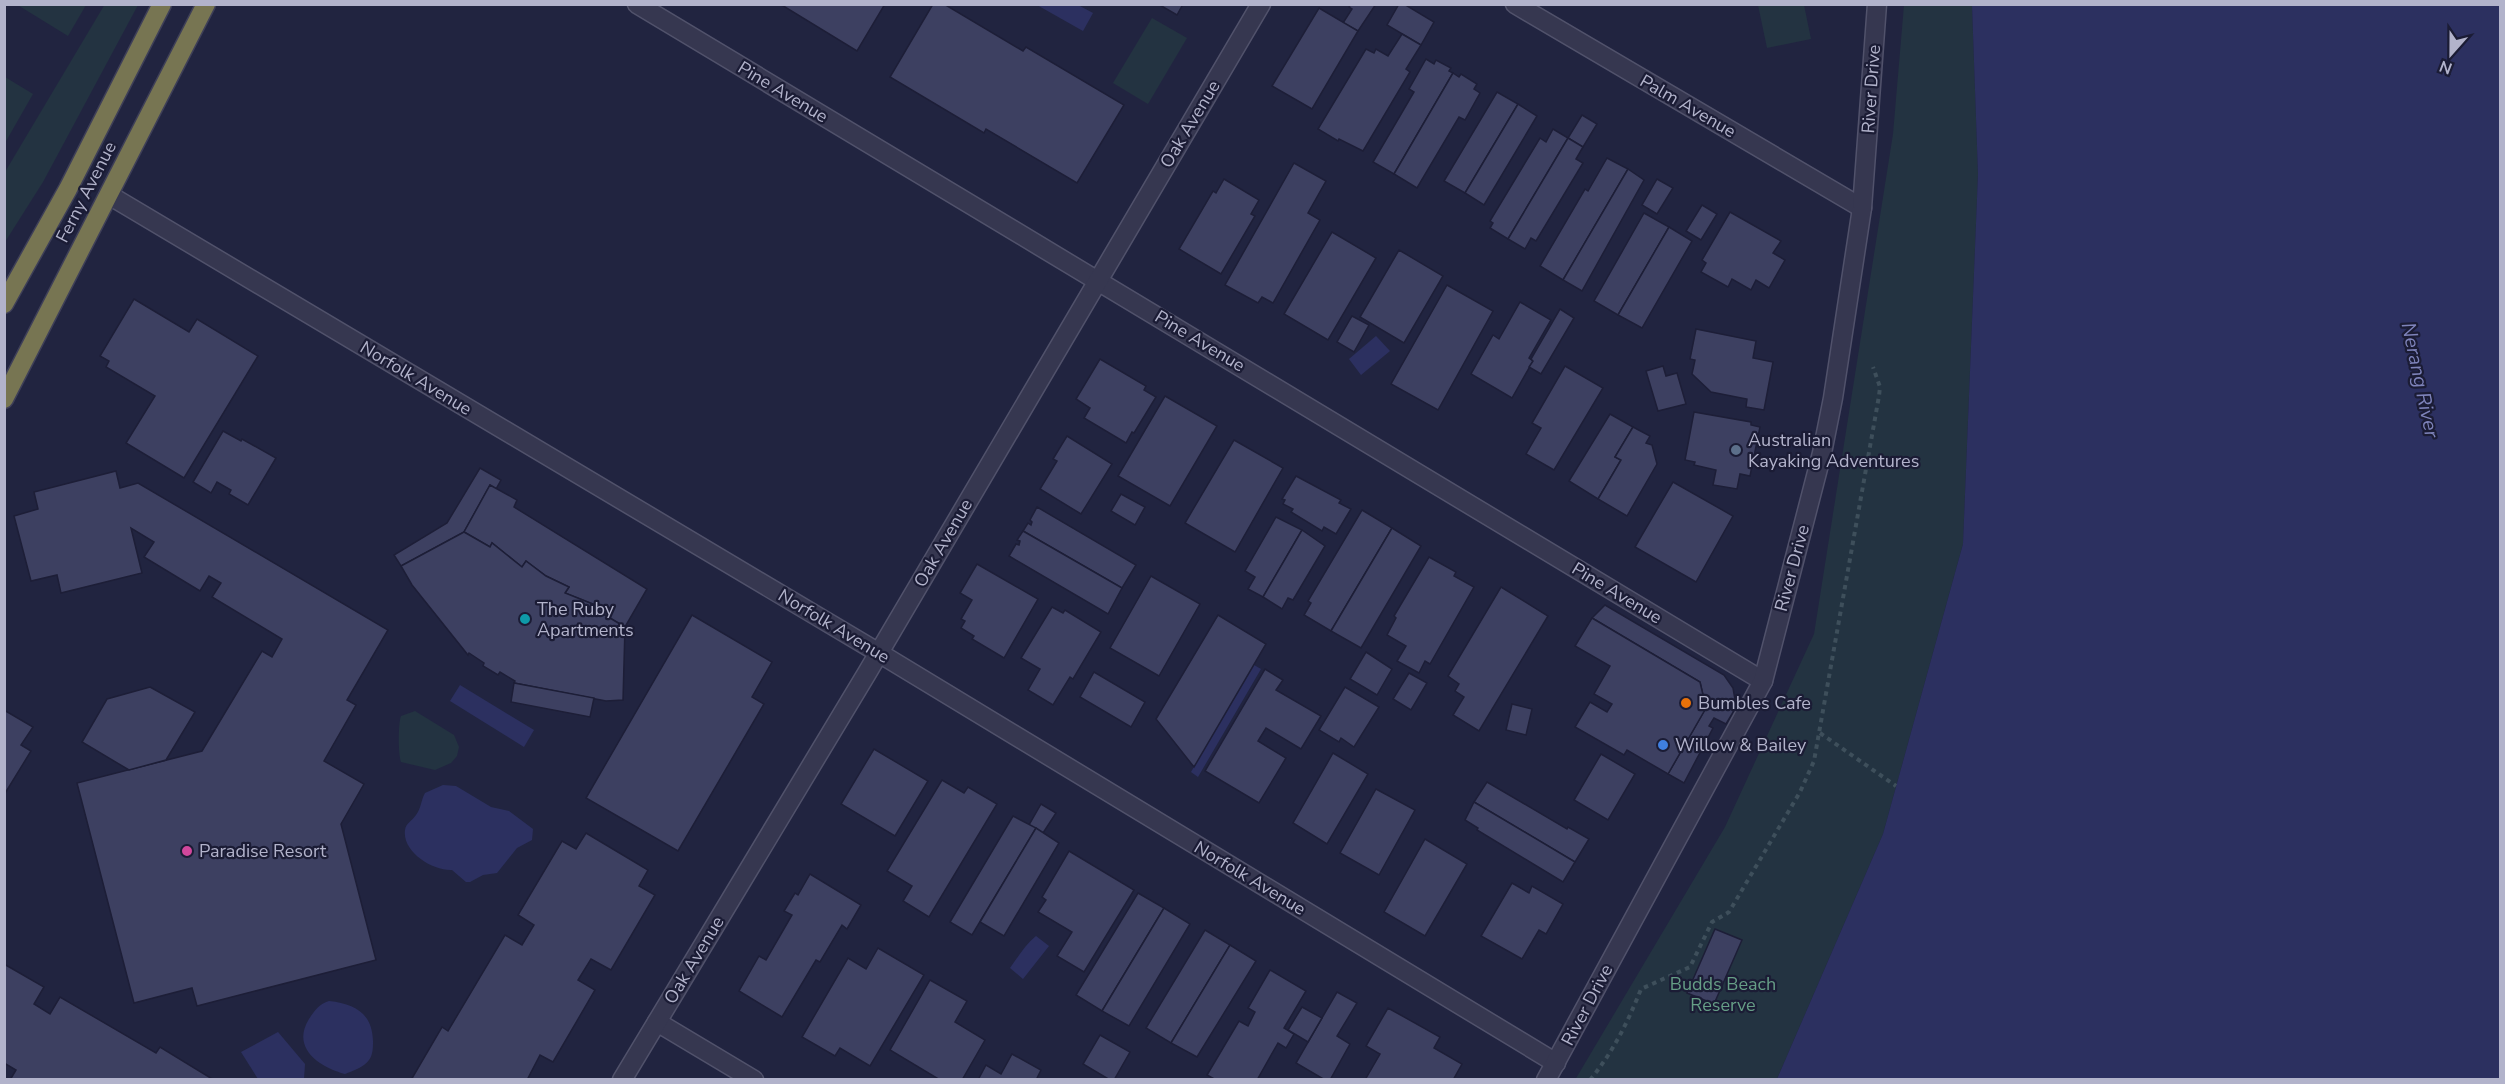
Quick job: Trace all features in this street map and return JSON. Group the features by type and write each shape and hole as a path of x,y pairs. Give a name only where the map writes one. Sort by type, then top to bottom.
{"highway":[{"name":"Ferny Avenue","path":"4,304 68,189 162,4"},
{"name":"Ferny Avenue","path":"4,399 206,4"}],"street":[{"name":"Pine Avenue","path":"637,4 1762,681"},
{"name":"Oak Avenue","path":"622,1080 879,653 1097,279 1261,4"},
{"name":"Palm Avenue","path":"1515,4 1862,208"},
{"name":"River Drive","path":"1546,1080 1762,681 1822,453 1862,208 1877,4"},
{"name":"Norfolk Avenue","path":"109,195 879,653 1556,1063"},
{"path":"657,1022 754,1080"}],"path":[{"path":"1590,1080 1607,1059 1618,1040 1641,989 1690,967 1712,922 1729,912 1800,792 1814,761 1879,396 1880,387 1874,367"},
{"path":"1820,733 1896,786"}],"green space":[{"path":"16,4 86,4 86,5 68,36"},
{"path":"105,4 138,5 43,182 5,242 5,172"},
{"path":"1758,5 1804,5 1811,39 1767,48"},
{"name":"Budds Beach Reserve","path":"1904,5 1972,5 1978,174 1963,544 1883,834 1777,1079 1575,1080 1725,827 1814,634 1893,134"},
{"path":"1152,18 1187,38 1148,104 1113,83"},
{"path":"5,77 33,94 5,143"},
{"path":"415,711 454,735 459,747 457,756 451,763 435,770 401,762 399,725 401,716"}],"water":[{"path":"1037,5 1078,5 1093,13 1083,31"},
{"name":"Nerang River","path":"1972,5 2500,5 2500,1079 1777,1079 1883,834 1963,544 1978,174"},
{"path":"1376,336 1390,351 1361,375 1349,359"},
{"path":"1254,665 1261,669 1198,777 1191,772"},
{"path":"460,685 534,730 524,747 450,701"},
{"path":"443,785 456,786 491,807 509,811 533,829 532,840 517,848 497,873 483,875 470,882 466,882 452,870 428,864 408,846 405,830 418,813 425,793"},
{"path":"1036,936 1049,946 1023,979 1010,968"},
{"path":"329,1001 347,1005 360,1012 372,1031 373,1048 370,1058 361,1067 345,1074 317,1061 310,1055 303,1039 304,1029 315,1010"},
{"path":"278,1032 305,1064 304,1079 258,1079 241,1052"}],"building":[{"path":"780,4 885,4 857,51"},
{"path":"933,4 944,4 1023,51 1026,47 1124,105 1077,183 986,129 984,133 890,77"},
{"path":"1158,4 1183,4 1177,15"},
{"path":"1351,4 1376,4 1358,31 1343,23 1352,9 1349,7"},
{"path":"1399,4 1404,4 1434,22 1421,45 1387,25"},
{"path":"1319,8 1358,31 1312,109 1272,86"},
{"path":"1402,34 1421,45 1406,69 1410,72 1363,151 1339,139 1338,141 1318,129 1366,49 1374,53 1376,49 1388,56"},
{"path":"1426,59 1434,64 1436,60 1451,68 1449,71 1453,73 1394,174 1373,162 1414,92 1409,89"},
{"path":"1453,73 1459,77 1461,74 1477,84 1474,89 1480,93 1465,120 1459,117 1417,188 1394,174"},
{"path":"1497,92 1518,104 1465,193 1444,181"},
{"path":"1518,104 1537,116 1484,205 1465,193"},
{"path":"1582,115 1597,124 1583,147 1568,138"},
{"path":"1553,129 1568,138 1508,239 1490,228 1493,223 1490,221 1540,138 1546,142"},
{"path":"1568,138 1583,147 1576,159 1583,163 1536,241 1531,238 1525,249 1508,239"},
{"path":"1607,158 1628,169 1563,280 1540,266 1585,189 1588,191"},
{"path":"1294,163 1326,181 1308,213 1320,220 1273,303 1262,297 1258,303 1225,285"},
{"path":"1628,169 1644,180 1582,291 1563,280"},
{"path":"1224,179 1259,200 1251,214 1255,216 1221,274 1179,249 1213,191 1216,193"},
{"path":"1657,179 1673,188 1657,214 1642,205"},
{"path":"1702,205 1717,214 1701,240 1686,231"},
{"path":"1730,212 1781,241 1773,253 1785,260 1769,288 1756,280 1751,290 1732,279 1728,287 1701,272 1706,263 1702,260"},
{"path":"1644,213 1669,227 1618,315 1594,301"},
{"path":"1669,227 1692,241 1642,328 1618,315"},
{"path":"1332,232 1376,258 1328,340 1284,314"},
{"path":"1399,250 1443,276 1404,343 1360,317"},
{"path":"1447,285 1493,311 1438,410 1391,384"},
{"path":"134,299 189,332 197,319 258,356 184,478 126,443 155,396 106,367 109,361 100,356"},
{"path":"1520,302 1551,320 1529,358 1533,361 1512,398 1471,374 1493,335 1499,339"},
{"path":"1560,309 1574,318 1541,374 1529,367 1533,361 1531,359"},
{"path":"1352,316 1369,325 1354,352 1337,342"},
{"path":"1696,329 1756,341 1753,358 1773,362 1764,410 1746,407 1747,399 1711,392 1692,374 1695,360 1690,359"},
{"path":"1100,359 1146,386 1144,390 1156,397 1126,443 1084,418 1090,408 1076,399"},
{"path":"1565,366 1603,388 1554,470 1526,454 1541,428 1532,423"},
{"path":"1663,366 1666,376 1677,373 1686,404 1658,411 1646,371"},
{"path":"1165,396 1217,426 1170,506 1118,476"},
{"path":"1694,412 1751,422 1751,425 1760,427 1750,476 1740,474 1737,489 1713,485 1716,470 1694,465 1695,462 1685,460"},
{"path":"1610,414 1633,427 1615,457 1621,460 1598,499 1569,481"},
{"path":"1633,427 1650,436 1646,443 1652,445 1657,464 1627,516 1598,499 1621,460 1615,457"},
{"path":"223,431 276,458 248,505 229,494 231,490 217,482 211,493 193,482"},
{"path":"1067,436 1112,464 1081,514 1040,489 1057,461 1053,459"},
{"path":"1234,440 1283,468 1235,552 1185,523"},
{"path":"480,468 501,480 496,489 490,485 464,532 401,566 394,555 447,523"},
{"path":"116,471 120,488 138,483 388,630 347,700 356,705 324,761 364,784 341,824 376,960 197,1006 192,988 134,1003 77,783 202,751 262,651 272,657 282,639 212,597 221,583 209,576 200,591 144,557 154,542 131,528 142,573 61,593 57,575 31,581 14,516 38,509 34,492"},
{"path":"1296,476 1341,500 1339,503 1351,509 1336,534 1324,527 1322,531 1291,512 1293,509 1283,504 1285,500 1282,499"},
{"path":"1673,482 1733,516 1696,582 1635,547"},
{"path":"490,485 517,500 514,507 647,589 625,627 598,611 600,607 565,593 569,587 546,576 526,561 522,567 492,543 490,547 464,532"},
{"path":"1121,494 1145,507 1135,525 1111,511"},
{"path":"1037,507 1136,565 1122,588 1023,531 1028,523 1031,525 1030,520"},
{"path":"1362,510 1392,528 1331,631 1304,615 1311,603 1308,601"},
{"path":"1276,517 1302,530 1263,597 1248,589 1255,577 1245,571"},
{"path":"1392,528 1421,546 1361,648 1331,631"},
{"path":"1302,530 1325,546 1293,600 1288,598 1282,609 1263,597"},
{"path":"1023,531 1122,588 1108,614 1009,556 1016,544 1019,545 1020,541 1017,540"},
{"name":"The Ruby Apartments","path":"464,532 490,547 492,543 522,567 526,561 546,576 569,587 565,593 600,607 598,611 625,627 623,700 606,701 514,683 515,681 500,672 498,675 483,666 484,663 469,653 468,655 412,585 401,566"},
{"path":"1429,557 1456,572 1454,576 1474,587 1430,664 1425,661 1419,673 1397,661 1406,646 1387,635 1396,618 1394,616"},
{"path":"977,564 1038,599 1004,658 972,639 974,636 961,628 965,621 961,619 972,600 960,593"},
{"path":"1151,576 1200,604 1159,676 1110,648"},
{"path":"1501,587 1548,616 1479,731 1453,715 1464,697 1455,691 1459,684 1448,676"},
{"path":"1605,605 1724,675 1733,688 1736,706 1732,714 1726,724 1714,718 1709,726 1713,728 1684,783 1668,774 1706,708 1700,682 1592,618"},
{"path":"1052,607 1063,613 1065,610 1101,632 1073,679 1070,677 1053,705 1028,690 1040,669 1021,658"},
{"path":"692,615 772,662 752,697 764,704 678,851 586,798"},
{"path":"1218,615 1266,644 1194,767 1156,719"},
{"path":"1592,618 1700,682 1706,708 1668,774 1627,750 1624,755 1575,727 1590,702 1607,712 1612,704 1594,694 1610,666 1575,646"},
{"path":"1366,652 1392,669 1377,695 1350,679"},
{"path":"1265,669 1283,680 1276,690 1321,716 1301,749 1266,728 1258,741 1286,758 1259,803 1205,771"},
{"path":"1094,672 1145,702 1131,727 1080,697"},
{"path":"1409,673 1427,683 1411,710 1393,699"},
{"path":"514,683 594,698 590,717 511,702"},
{"path":"150,687 195,712 166,760 129,770 82,742 107,699"},
{"path":"1345,687 1379,707 1354,747 1341,738 1339,742 1319,730"},
{"path":"1512,704 1532,709 1526,735 1506,730"},
{"path":"4,710 33,727 21,745 31,751 4,795"},
{"path":"874,749 928,781 895,836 841,804"},
{"path":"1333,753 1368,774 1327,844 1293,823"},
{"path":"1601,754 1635,774 1608,820 1574,800"},
{"path":"942,780 964,793 968,787 997,804 929,917 903,901 912,886 887,871"},
{"path":"1487,782 1567,829 1568,827 1589,839 1575,862 1474,802"},
{"path":"1376,789 1415,810 1379,875 1340,853"},
{"path":"1474,802 1575,862 1563,882 1477,830 1478,828 1465,820"},
{"path":"1041,804 1056,813 1043,833 1029,825"},
{"path":"1013,816 1036,828 972,935 950,922"},
{"path":"1036,828 1059,843 1004,936 980,922"},
{"path":"586,833 648,870 639,886 655,895 611,970 591,959 578,980 595,990 553,1062 540,1055 527,1080 411,1080 442,1027 448,1031 505,935 522,945 534,925 518,915 562,841 576,849"},
{"path":"1425,839 1467,864 1425,936 1384,912"},
{"path":"1069,851 1134,890 1084,972 1057,956 1072,932 1038,912 1046,900 1042,897"},
{"path":"810,874 861,905 847,929 842,925 820,962 816,960 782,1017 739,991 759,956 766,960 792,915 784,911 795,893 798,895"},
{"path":"1512,883 1529,893 1532,886 1563,904 1546,934 1539,930 1522,959 1481,936"},
{"path":"1138,893 1164,908 1102,1011 1076,995"},
{"path":"1164,908 1190,924 1129,1026 1102,1011"},
{"path":"1715,929 1742,940 1714,1004 1687,993"},
{"path":"1205,930 1230,945 1171,1043 1146,1028"},
{"path":"1230,945 1256,961 1197,1057 1171,1043"},
{"path":"878,948 924,975 870,1066 840,1048 835,1056 802,1037 848,958 866,969"},
{"path":"4,964 44,987 34,1004 50,1014 60,997 156,1053 160,1047 214,1080 10,1080 16,1070 4,1063"},
{"path":"1270,970 1306,991 1284,1028 1294,1034 1286,1048 1278,1043 1257,1080 1216,1080 1207,1075 1239,1021 1248,1026 1255,1012 1248,1008"},
{"path":"930,980 967,1001 955,1022 985,1040 962,1080 940,1080 890,1050"},
{"path":"1337,992 1357,1003 1337,1036 1350,1044 1330,1080 1325,1080 1296,1063"},
{"path":"1302,1007 1322,1018 1308,1042 1288,1030"},
{"path":"1388,1008 1440,1037 1434,1048 1462,1064 1453,1080 1365,1080 1380,1054 1366,1046"},
{"path":"1100,1035 1130,1052 1114,1080 1110,1080 1083,1064"},
{"path":"1012,1054 1041,1070 1036,1080 978,1080 986,1065 1001,1074"}],"place":[{"name":"Australian Kayaking Adventures","path":"1736,450"},
{"name":"The Ruby Apartments","path":"525,619"},
{"name":"Bumbles Cafe","path":"1686,703"},
{"name":"Willow & Bailey","path":"1663,745"},
{"name":"Paradise Resort","path":"187,851"}]}
